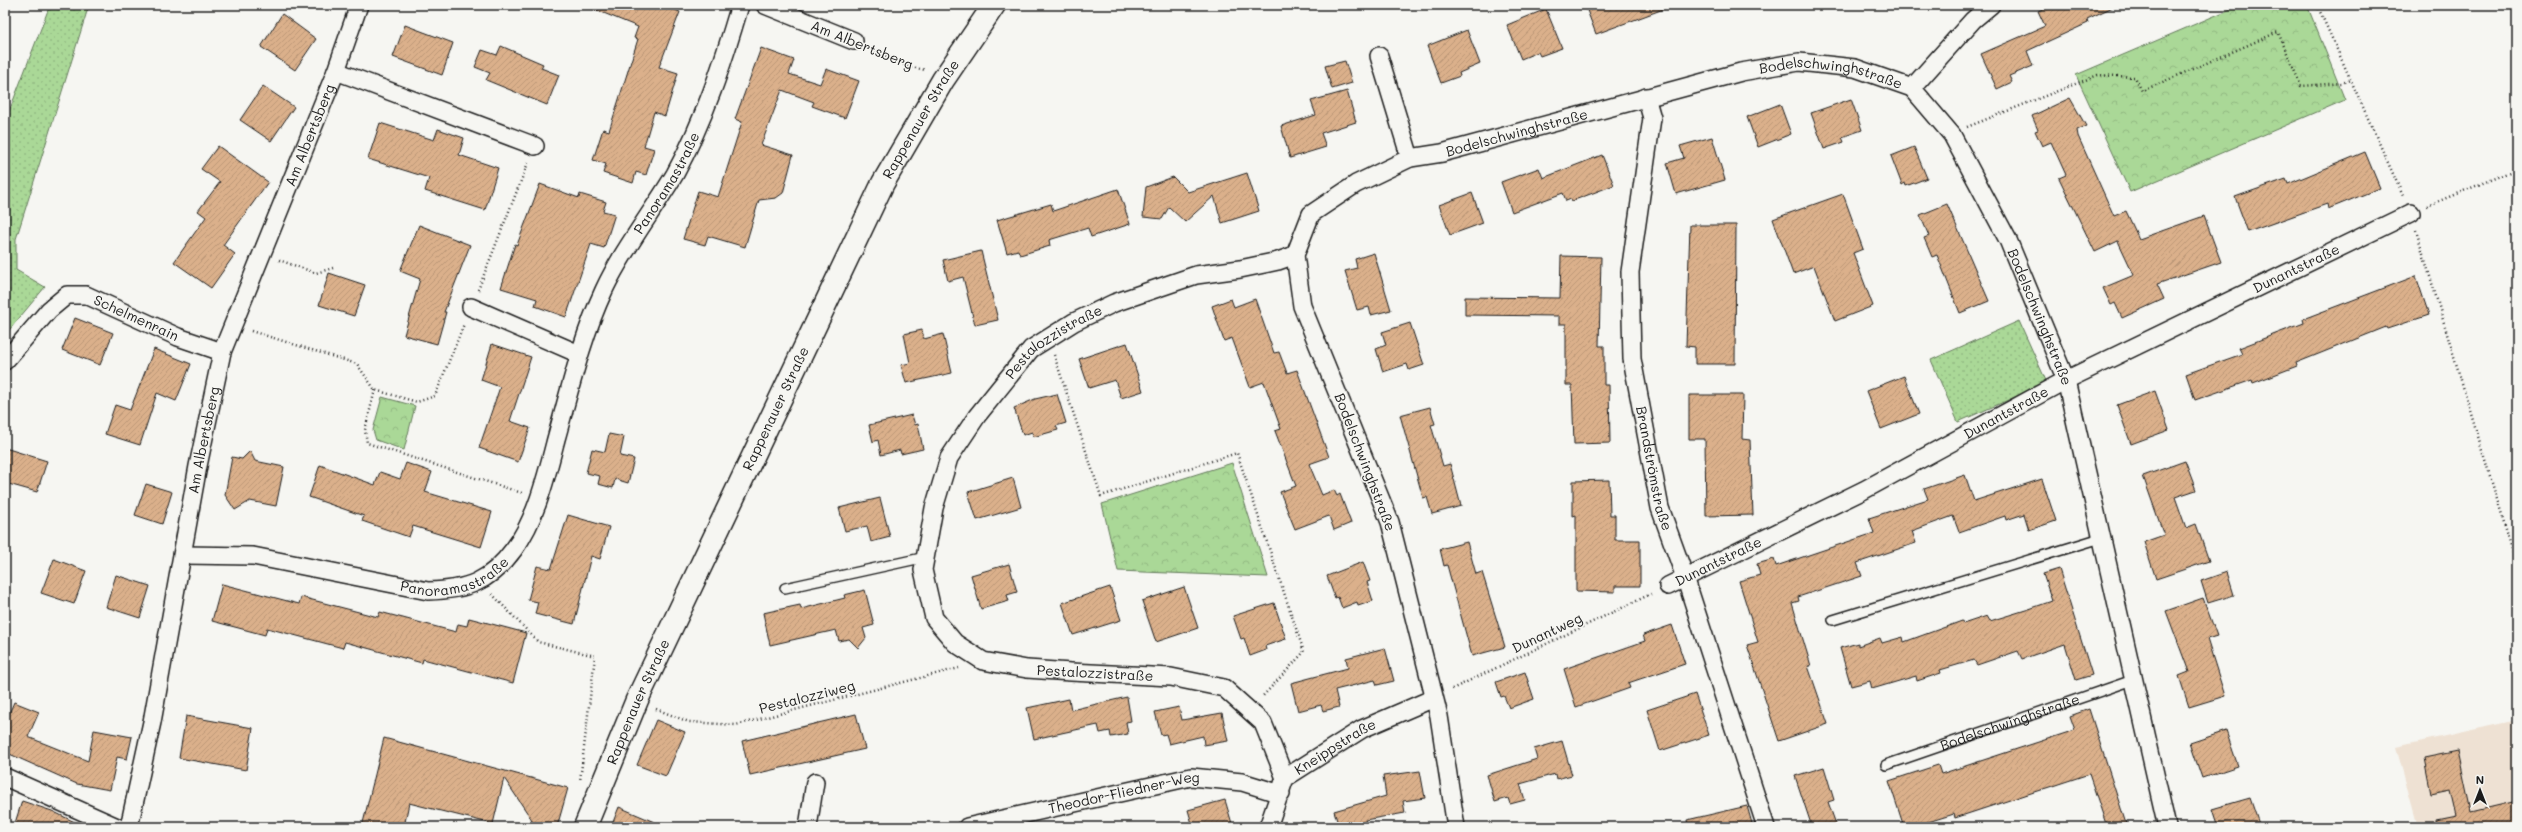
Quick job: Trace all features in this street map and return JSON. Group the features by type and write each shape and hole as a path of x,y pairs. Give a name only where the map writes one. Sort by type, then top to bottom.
{"street":[{"name":"Am Albertsberg","path":"129,827 183,555 198,466 222,352 336,71 359,5"},
{"name":"Panoramastraße","path":"183,555 253,556 428,591 453,590 480,582 498,568 515,548 538,499 547,475 579,354 604,289 675,173 712,95 740,5"},
{"name":"Am Albertsberg","path":"765,5 854,41"},
{"name":"Rappenauer Straße","path":"589,819 637,700 883,182 943,80 994,5"},
{"path":"1912,88 1973,20 1991,5"},
{"path":"1379,56 1410,158"},
{"name":"Bodelschwinghstraße","path":"1456,827 1439,716 1390,522 1302,306 1295,255 1311,214 1356,184 1410,158 1442,153 1741,72 1799,62 1855,68 1912,88 1952,135 2008,240 2066,380 2167,827"},
{"name":"Am Albertsberg","path":"336,71 535,146"},
{"name":"Brandströmstraße","path":"1646,97 1652,118 1630,272 1632,359 1660,508 1686,580 1766,827"},
{"name":"Dunantstraße","path":"1668,586 1686,580 1864,490 2066,380 2411,213"},
{"name":"Pestalozzistraße","path":"1286,778 1263,723 1224,688 1171,677 1064,672 983,661 955,643 934,618 923,570 934,508 950,458 977,416 1031,349 1074,322 1114,304 1189,278 1270,263 1295,255"},
{"name":"Schelmenrain","path":"5,362 49,310 67,295 86,295 178,337 222,352"},
{"path":"471,307 579,354"},
{"name":"Kneippstraße","path":"1268,827 1286,778 1362,729 1434,698"},
{"path":"5,777 116,827"},
{"name":"Theodor-Fliedner-Weg","path":"967,827 1191,777 1242,782 1281,794"},
{"path":"808,827 815,782"}],"lane":[{"path":"1833,620 2101,538"},
{"path":"785,588 926,557"},
{"name":"Bodelschwinghstraße","path":"1886,765 2133,680"}],"path":[{"path":"2317,5 2411,213 2517,566"},
{"path":"1977,122 2098,75 2135,77 2142,91 2278,32 2301,86 2342,84 2350,80"},
{"name":"Am Albertsberg","path":"854,41 907,66 930,71"},
{"path":"233,325 357,364 375,390 417,402 436,396 535,146"},
{"path":"2411,213 2517,169"},
{"path":"262,254 316,273 333,268"},
{"path":"1048,338 1100,496 1237,454 1304,652 1249,711"},
{"path":"375,390 365,430 367,442 538,499"},
{"path":"480,582 538,642 595,656 579,778 582,800 589,819"},
{"name":"Dunantweg","path":"1434,698 1668,586"},
{"name":"Pestalozziweg","path":"637,700 689,722 736,725 983,661"}],"shaded area":[{"path":"2517,720 2517,827 2418,827 2396,747"}],"green space":[{"path":"50,5 89,5 16,239 16,270 45,287 5,335 5,122"},
{"path":"2240,5 2307,5 2345,100 2130,192 2076,75"},
{"path":"2019,321 2047,383 1958,422 1931,360"},
{"path":"382,397 415,406 404,450 376,440 373,430"},
{"path":"1232,463 1268,577 1118,571 1102,504"}],"building":[{"path":"584,5 662,5 680,12 659,67 678,73 665,116 654,112 644,146 654,149 646,175 636,172 633,183 603,173 606,164 593,160 603,129 609,131 638,39 634,38 638,27"},
{"path":"1585,5 1669,5 1669,7 1596,34"},
{"path":"2052,5 2117,5 2087,19 2088,23 2027,51 2033,66 2009,76 2012,82 1997,89 1981,54 2045,26 2038,11"},
{"path":"1546,9 1562,48 1540,56 1538,52 1521,59 1507,25"},
{"path":"282,14 316,39 295,70 261,47"},
{"path":"405,25 453,43 442,75 393,57"},
{"path":"1467,30 1480,64 1459,73 1460,76 1441,83 1427,46"},
{"path":"501,46 543,64 541,68 559,75 547,105 486,80 490,73 475,67 482,50 497,55"},
{"path":"761,48 794,60 789,74 820,84 826,69 859,81 845,118 812,106 814,102 782,90 761,145 793,155 783,193 776,198 759,200 745,247 708,236 705,245 683,239 698,191 718,197 742,122 735,119"},
{"path":"1345,61 1352,83 1332,89 1325,66"},
{"path":"263,86 294,107 271,141 240,120"},
{"path":"1347,91 1356,122 1321,133 1326,147 1290,158 1281,126 1316,115 1311,101"},
{"path":"2070,98 2086,126 2077,130 2078,136 2114,216 2126,211 2139,239 2204,216 2221,262 2157,284 2164,299 2122,318 2115,303 2111,305 2103,288 2134,275 2118,241 2095,252 2059,178 2066,175 2051,142 2042,146 2035,131 2038,130 2032,116"},
{"path":"1851,99 1862,130 1842,137 1844,142 1824,149 1811,113"},
{"path":"1780,104 1791,134 1758,147 1747,117"},
{"path":"380,123 434,140 438,129 464,138 459,155 498,168 485,210 425,191 429,178 368,159"},
{"path":"1712,137 1725,180 1676,194 1667,163 1684,158 1680,146"},
{"path":"218,146 268,182 223,245 235,254 211,288 174,262 206,217 198,211 220,182 201,169"},
{"path":"1914,147 1927,178 1906,186 1905,183 1902,185 1891,156"},
{"path":"2365,152 2380,188 2328,209 2327,204 2248,232 2235,197 2286,179 2288,184"},
{"path":"1602,155 1614,185 1572,201 1571,199 1566,201 1563,193 1512,212 1501,182 1539,168 1543,178"},
{"path":"1247,173 1259,211 1222,223 1214,196 1185,222 1169,207 1162,219 1143,217 1146,187 1173,177 1188,192"},
{"path":"540,184 579,198 580,194 606,202 603,211 615,214 604,248 591,244 566,317 535,306 537,299 501,288 515,244 517,245"},
{"path":"1118,189 1130,224 1091,237 1088,228 1049,240 1050,246 1020,255 1018,250 1007,253 997,220 1051,204 1053,211"},
{"path":"1472,193 1483,223 1450,235 1439,205"},
{"path":"1843,194 1863,249 1853,253 1873,306 1835,321 1814,266 1793,274 1773,219"},
{"path":"1947,204 1989,301 1960,313 1937,255 1932,257 1924,238 1929,236 1920,215"},
{"path":"419,225 470,245 444,312 446,312 437,344 404,335 420,279 400,271"},
{"path":"1690,225 1736,225 1735,364 1695,364 1695,347 1686,346"},
{"path":"981,251 998,320 975,325 963,277 948,281 943,260"},
{"path":"1374,253 1391,310 1371,315 1369,307 1357,310 1345,271 1357,268 1355,259"},
{"path":"1561,256 1601,257 1599,346 1604,346 1604,385 1609,385 1610,443 1574,444 1572,385 1566,385 1566,324 1559,324 1559,316 1465,315 1465,297 1560,298"},
{"path":"329,273 365,285 354,316 319,305"},
{"path":"2416,276 2429,315 2387,329 2386,327 2296,363 2297,366 2253,383 2252,380 2195,400 2186,374 2242,354 2239,348 2304,323 2303,319"},
{"path":"1231,299 1234,307 1255,299 1274,353 1279,352 1287,373 1297,370 1329,457 1309,464 1322,495 1334,490 1337,496 1340,494 1351,523 1334,530 1329,516 1295,529 1280,492 1296,486 1275,431 1281,429 1264,382 1250,387 1232,338 1224,341 1212,306"},
{"path":"75,318 113,333 100,365 62,350"},
{"path":"1410,323 1424,365 1409,370 1407,364 1383,372 1376,349 1386,345 1382,332"},
{"path":"922,330 924,339 943,334 952,373 906,383 901,365 910,363 904,334"},
{"path":"1127,343 1143,391 1121,398 1115,380 1089,388 1079,359"},
{"path":"492,344 531,357 510,421 530,428 518,462 479,448 500,387 481,380"},
{"path":"154,349 191,364 176,401 157,393 140,445 105,434 115,405 130,410"},
{"path":"1904,376 1919,414 1881,429 1866,391"},
{"path":"2155,391 2169,430 2131,444 2117,405"},
{"path":"1057,394 1066,423 1056,426 1058,430 1033,437 1032,432 1023,435 1014,408 1035,399"},
{"path":"1689,395 1743,395 1742,439 1750,440 1753,515 1706,516 1705,439 1689,439"},
{"path":"1430,407 1435,424 1431,425 1443,466 1450,464 1461,506 1432,514 1427,497 1423,498 1400,415"},
{"path":"912,415 915,425 918,424 923,449 901,454 900,450 881,455 878,440 873,442 869,425"},
{"path":"609,434 624,437 620,456 634,459 628,483 615,479 613,488 598,484 600,476 586,473 592,449 605,452"},
{"path":"5,448 47,461 37,492 5,483"},
{"path":"250,451 255,461 284,467 276,506 250,501 235,510 225,495 232,457 242,459"},
{"path":"2185,461 2196,490 2175,497 2186,528 2196,524 2209,561 2156,579 2144,542 2164,535 2143,476"},
{"path":"406,463 432,472 425,492 492,512 481,547 413,526 409,537 362,521 364,516 309,497 320,465 375,485 380,472 400,479"},
{"path":"1965,475 1974,501 2042,479 2056,521 2029,530 2024,514 2006,520 2005,516 1959,532 1953,516 1912,531 1916,543 1857,563 1862,576 1798,597 1799,601 1792,603 1811,666 1808,666 1828,724 1779,741 1747,645 1758,642 1739,581 1760,575 1757,564 1774,559 1776,566 1874,533 1869,518 1928,499 1924,489"},
{"path":"1013,478 1021,507 977,520 968,492"},
{"path":"1609,480 1610,515 1615,515 1615,540 1640,540 1640,586 1615,586 1615,592 1576,591 1576,515 1573,516 1573,481"},
{"path":"146,484 172,492 162,524 135,515"},
{"path":"880,498 890,537 871,542 867,526 845,531 839,508"},
{"path":"568,515 609,527 600,559 591,556 574,624 535,614 538,602 528,600 537,566 551,569"},
{"path":"1467,542 1476,574 1482,572 1505,647 1472,656 1447,565 1444,566 1440,549"},
{"path":"54,559 86,571 74,604 41,593"},
{"path":"1363,562 1370,581 1367,582 1373,601 1358,606 1357,602 1342,608 1338,597 1335,598 1327,576"},
{"path":"1009,564 1017,592 1007,595 1009,601 981,609 971,575"},
{"path":"2059,569 2092,675 2076,680 2065,644 2022,659 2018,651 1977,665 1974,660 1940,670 1941,673 1917,681 1916,676 1872,689 1870,681 1851,686 1840,648 1858,643 1858,646 1880,638 1882,643 1903,637 1904,642 1962,621 1963,624 1987,616 1990,621 2052,601 2043,574"},
{"path":"2227,572 2234,595 2208,603 2201,581"},
{"path":"116,575 150,586 140,618 106,607"},
{"path":"222,584 299,604 301,597 378,617 380,612 456,632 458,624 467,626 469,618 526,633 513,683 423,659 422,663 345,642 343,648 267,628 265,635 212,621"},
{"path":"1110,587 1121,620 1073,635 1062,603"},
{"path":"1184,587 1198,628 1156,642 1142,601"},
{"path":"865,590 874,625 863,628 866,638 858,648 849,639 839,641 836,630 770,645 763,613 800,605 801,609 845,598 844,595"},
{"path":"2203,598 2217,636 2207,639 2225,696 2189,707 2179,676 2189,672 2166,611"},
{"path":"1274,603 1286,639 1265,646 1266,650 1250,656 1244,638 1241,639 1233,616"},
{"path":"1672,625 1685,664 1628,683 1630,688 1576,707 1564,669 1645,641 1643,635"},
{"path":"1385,648 1394,681 1377,685 1375,680 1335,690 1339,707 1323,711 1321,705 1298,711 1291,683 1348,668 1346,658"},
{"path":"1525,672 1534,699 1509,708 1504,696 1501,697 1496,682"},
{"path":"1695,694 1709,735 1660,751 1647,710"},
{"path":"1127,697 1131,721 1126,722 1128,734 1111,737 1110,731 1100,733 1098,725 1034,739 1027,708 1069,699 1071,710"},
{"path":"14,702 39,712 28,737 88,761 94,730 132,737 127,759 117,757 110,790 77,784 5,752 5,723"},
{"path":"1179,707 1182,720 1222,713 1228,741 1204,745 1203,736 1169,744 1166,734 1161,735 1155,712"},
{"path":"2089,709 2127,827 2107,827 2089,774 1955,818 1954,814 1912,827 1904,827 1889,781 1938,765 1941,774 2075,730 2070,716"},
{"path":"856,714 865,749 750,775 742,741"},
{"path":"186,716 253,728 246,770 179,758"},
{"path":"656,720 685,732 666,776 637,765"},
{"path":"2226,731 2238,766 2202,778 2190,743"},
{"path":"384,738 568,788 557,827 530,827 532,820 504,778 493,824 409,803 404,827 362,827"},
{"path":"1562,741 1572,775 1556,779 1555,774 1520,784 1525,800 1510,804 1508,798 1495,802 1487,775 1537,759 1534,749"},
{"path":"2458,751 2471,812 2517,801 2517,827 2437,827 2436,820 2456,816 2450,790 2431,794 2424,758"},
{"path":"1824,767 1834,800 1828,802 1837,827 1812,827 1795,776"},
{"path":"1420,771 1425,798 1403,801 1405,813 1365,820 1367,827 1339,827 1334,811 1386,796 1383,776"},
{"path":"2250,798 2260,827 2218,827 2212,809"},
{"path":"1225,800 1233,827 1193,827 1188,810"},
{"path":"22,801 52,811 85,827 24,827 15,823"},
{"path":"1747,806 1753,827 1688,827 1687,820"},
{"path":"619,807 666,827 611,827"}]}
